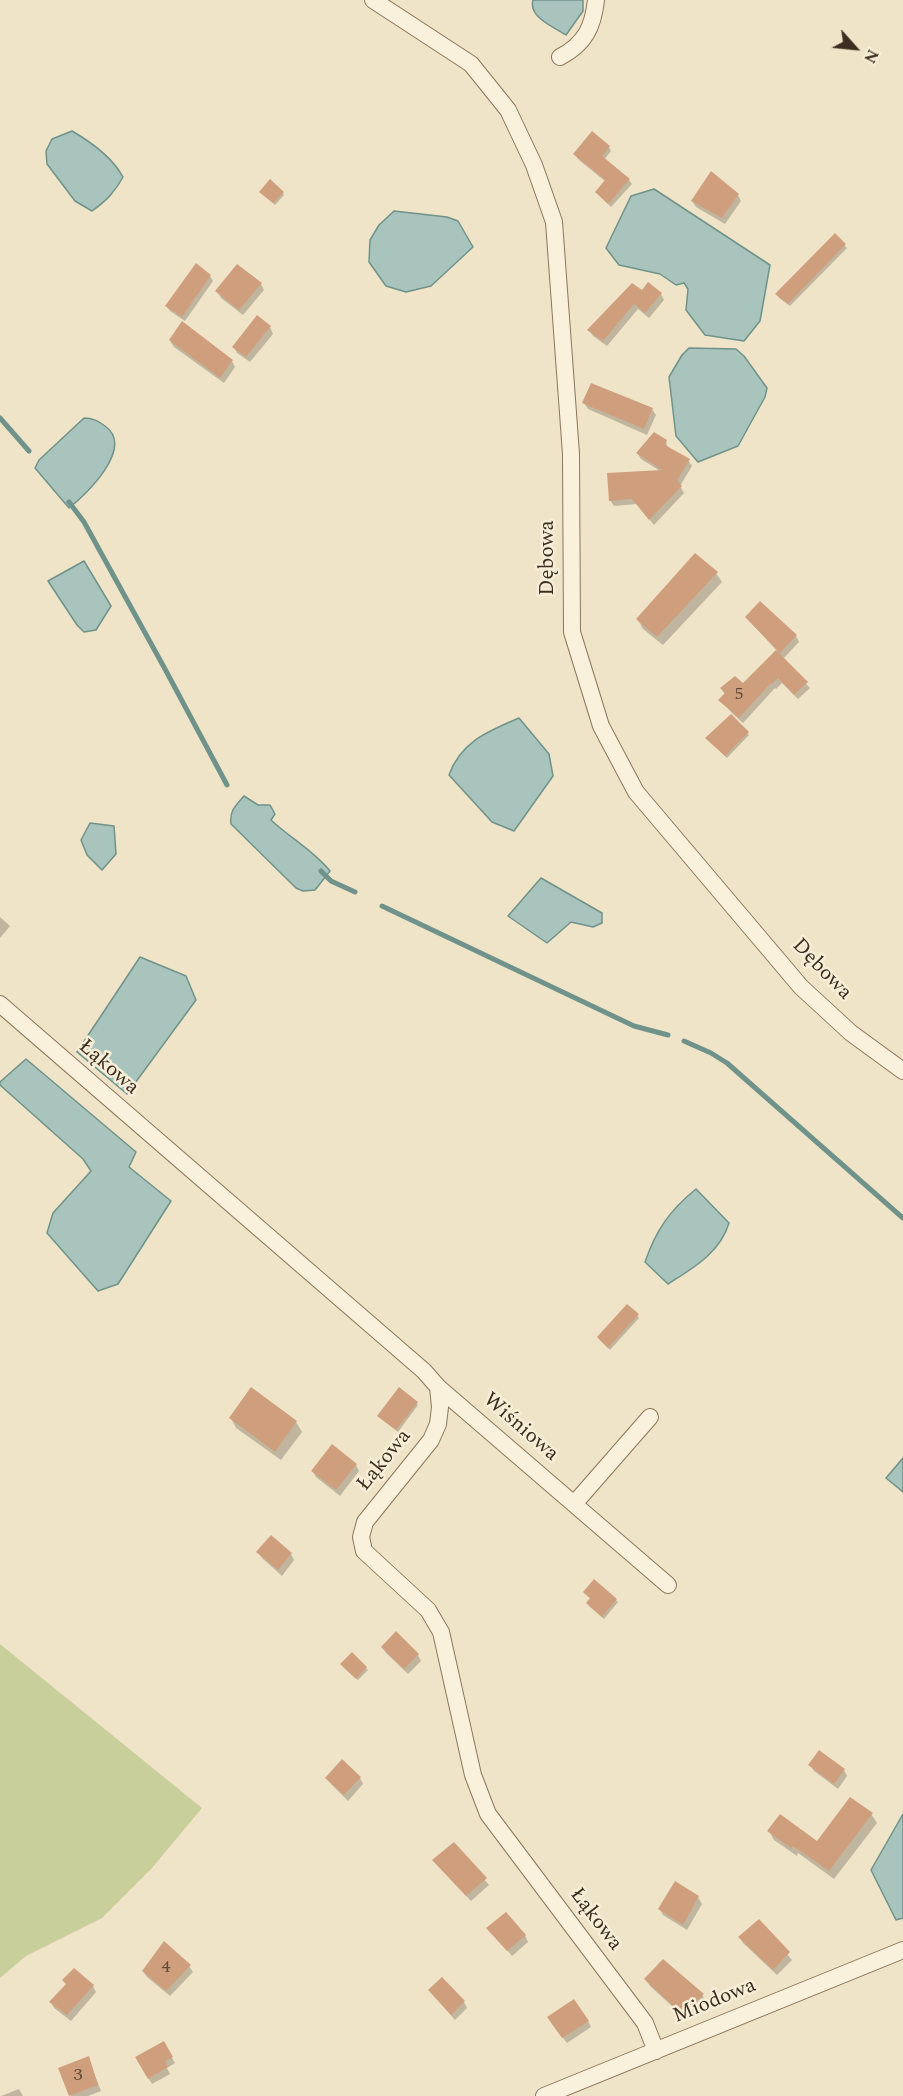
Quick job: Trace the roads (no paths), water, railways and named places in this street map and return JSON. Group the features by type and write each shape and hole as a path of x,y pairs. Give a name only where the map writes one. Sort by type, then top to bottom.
{"street":[{"name":"Dębowa","path":"373,0 471,64 508,110 534,165 554,222 571,454 572,632 601,726 636,792 801,987 851,1033 903,1071"},
{"path":"560,57 575,49 586,34 594,18 596,0"},
{"name":"Łąkowa","path":"0,1004 423,1371 438,1387 440,1407 438,1424 431,1440 365,1522 361,1537 364,1551 428,1610 441,1632 472,1775 488,1814 645,2023 656,2051"},
{"name":"Wiśniowa","path":"438,1387 668,1585"},
{"path":"574,1504 650,1417"},
{"name":"Miodowa","path":"544,2096 903,1950"}],"water":[{"path":"533,0 583,0 583,11 566,35 549,25 534,12"},
{"path":"72,131 100,151 123,177 110,196 92,211 75,201 47,164 46,151 52,139"},
{"path":"654,189 770,265 760,321 744,341 705,335 686,310 688,289 684,283 676,285 660,274 619,265 606,248 631,196"},
{"path":"394,211 447,217 458,221 473,247 431,286 406,292 386,286 369,262 370,240 379,225"},
{"path":"689,348 736,349 744,356 767,388 765,397 738,446 698,462 676,436 669,377"},
{"path":"84,418 95,420 105,426 113,435 115,446 105,470 69,508 35,468 39,460"},
{"path":"84,561 111,606 96,630 84,632 48,581"},
{"path":"519,718 549,754 553,776 514,831 492,822 449,775 454,763 469,745 487,733"},
{"path":"244,796 258,805 270,805 275,814 271,820 330,871 315,890 303,891 296,888 231,824 232,812"},
{"path":"90,823 114,826 116,854 102,870 87,855 81,840"},
{"path":"541,878 602,913 602,923 593,927 571,922 547,943 508,916"},
{"path":"140,957 186,976 196,1000 127,1094 77,1052"},
{"path":"26,1059 136,1152 129,1167 171,1201 118,1284 98,1291 47,1233 53,1213 91,1171 83,1159 0,1085 0,1082"},
{"path":"696,1189 729,1223 719,1243 704,1259 668,1284 645,1262 665,1221"},
{"path":"903,1458 903,1492 886,1478"},
{"path":"903,1814 903,1918 896,1920 871,1870"}],"waterway":[{"path":"0,418 29,451"},
{"path":"69,502 84,522 227,785"},
{"path":"321,871 331,881 355,892"},
{"path":"382,906 634,1026 668,1035"},
{"path":"684,1041 727,1063 903,1218"}]}
